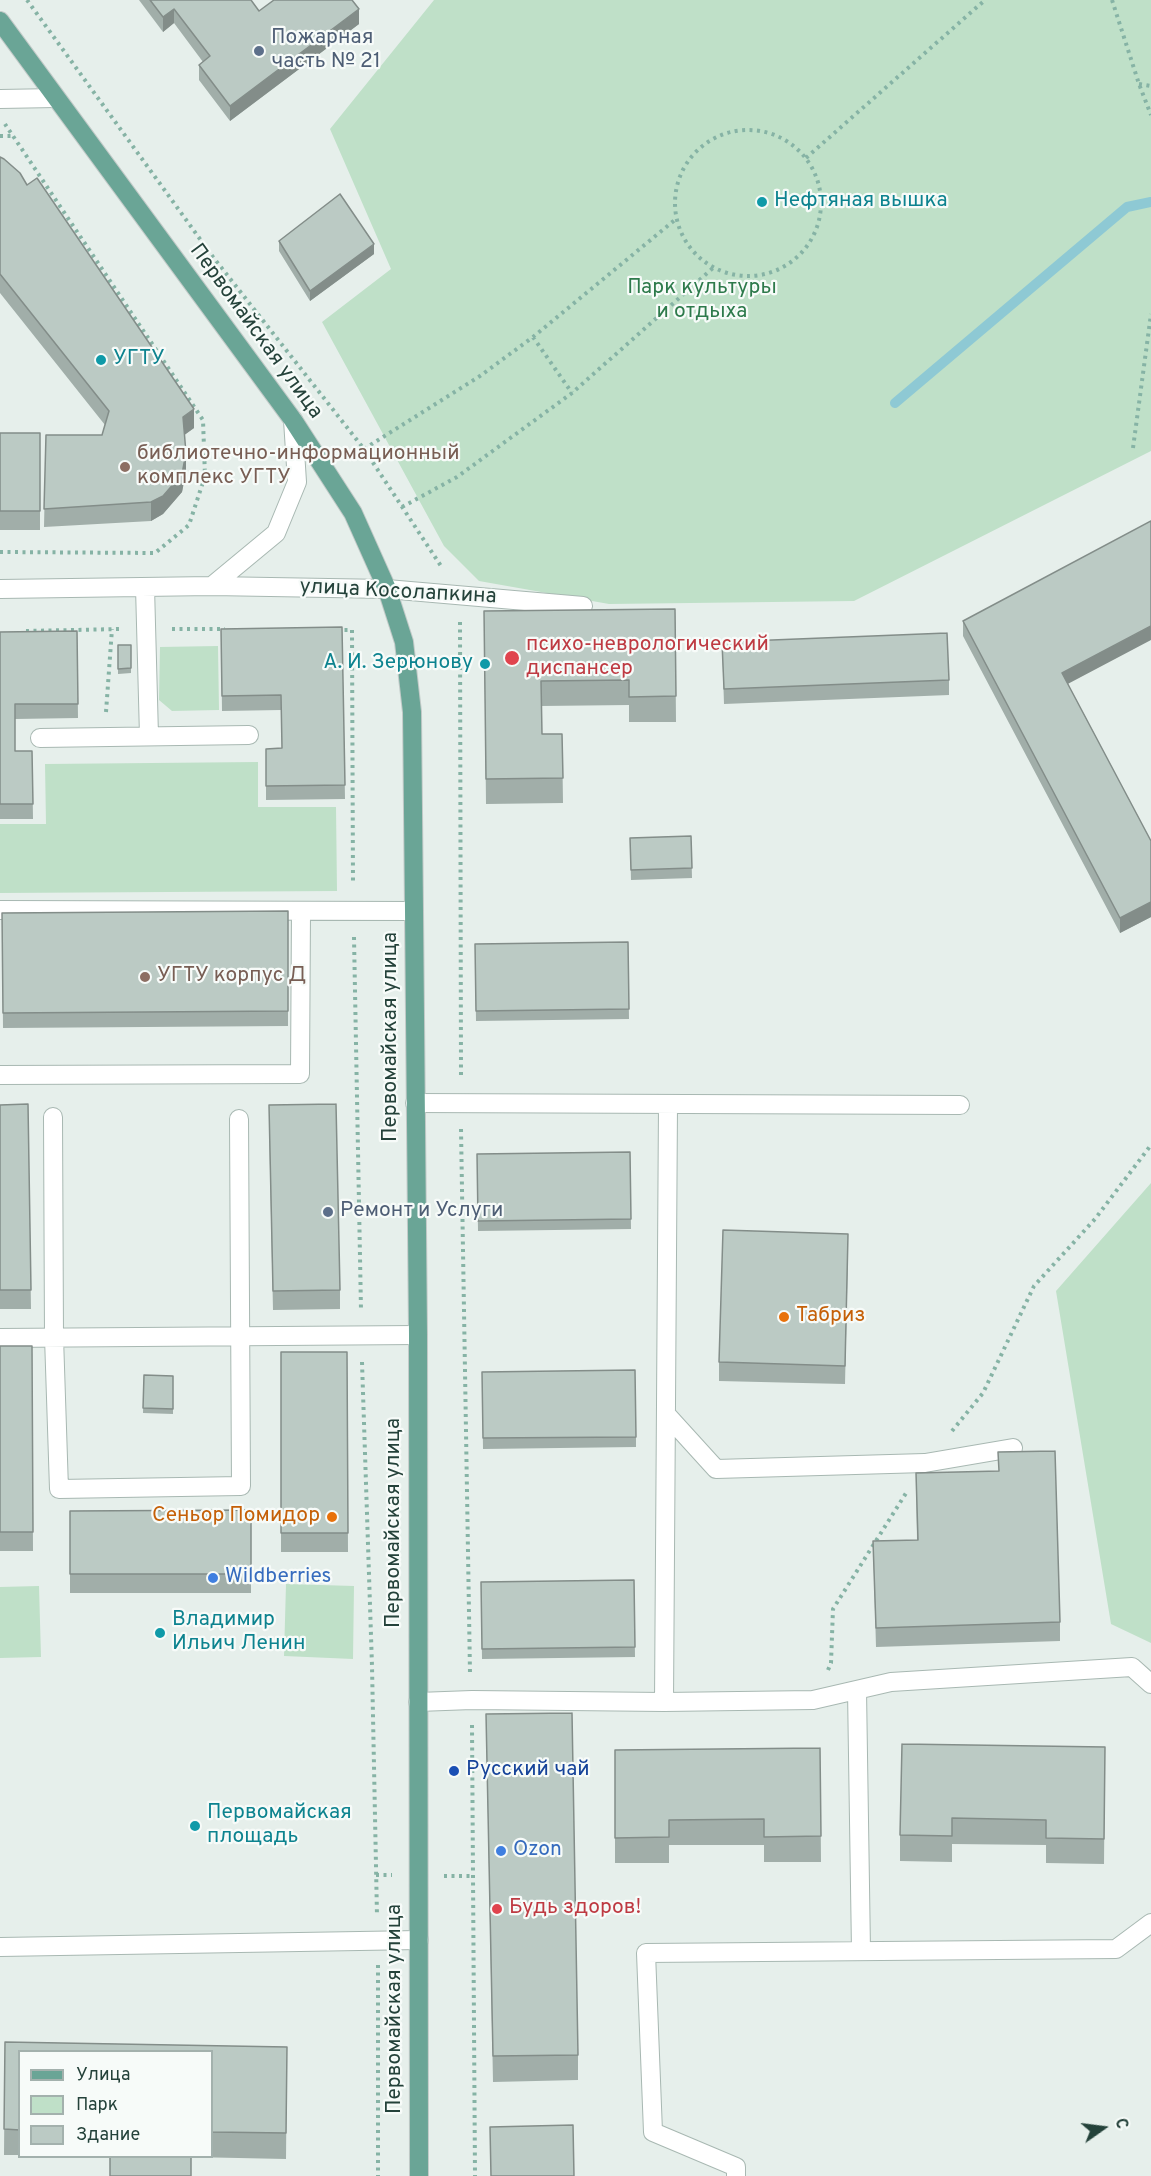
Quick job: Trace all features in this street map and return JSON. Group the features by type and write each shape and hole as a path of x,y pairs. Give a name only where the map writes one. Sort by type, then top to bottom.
{"main road":[{"name":"Первомайская улица","path":"0,21 293,420 353,513 387,589 404,642 412,712 414,912 418,1335 419,2176"}],"street":[{"path":"0,99 56,98"},
{"path":"212,586 276,533 297,482 293,420"},
{"name":"улица Косолапкина","path":"0,590 212,586 387,589 583,606"},
{"path":"149,736 146,629 151,587"},
{"path":"40,738 249,735"},
{"path":"0,910 414,912"},
{"path":"0,1076 300,1074 301,911"},
{"path":"415,1103 960,1105"},
{"path":"664,1702 668,1105"},
{"path":"53,1117 54,1337 59,1489 241,1486 239,1119"},
{"path":"0,1338 418,1335"},
{"path":"666,1414 716,1469 925,1463 1013,1448"},
{"path":"418,1702 813,1700 891,1682 1132,1667 1151,1684"},
{"path":"857,1690 861,1951"},
{"path":"736,2176 736,2168 653,2132 646,1953 1116,1948 1151,1923"},
{"path":"0,1947 419,1940"}],"path":[{"path":"806,158 985,0"},
{"path":"1112,0 1151,115"},
{"path":"1139,84 1151,86"},
{"path":"0,116 203,420 205,476 189,525 155,553 0,552"},
{"path":"740,130 765,131 787,141 806,158 818,180 822,204 817,229 804,251 785,267 762,276 736,276 712,268 696,256 683,238 676,219 674,194 682,170 696,150 717,136 740,130"},
{"path":"0,136 13,136"},
{"path":"364,449 480,376 533,337 676,219"},
{"path":"402,507 457,477 572,393 712,268"},
{"path":"1133,448 1151,314"},
{"path":"533,337 572,393"},
{"path":"151,587 155,553"},
{"path":"104,736 112,629"},
{"path":"22,631 226,629"},
{"path":"329,630 352,630 353,911 378,1941 378,2176"},
{"path":"813,1700 831,1663 833,1609 925,1463 983,1393 1034,1286 1095,1219 1151,1145"}],"green space":[{"name":"Парк культуры и отдыха","path":"434,0 1151,0 1151,451 854,601 609,604 479,581 444,546 322,322 391,269 330,129"},
{"path":"218,646 219,710 172,711 159,700 160,647"},
{"path":"258,762 258,807 336,807 337,891 0,893 0,824 46,824 45,764"},
{"path":"1151,1183 1151,1643 1111,1624 1056,1291"},
{"path":"286,1584 354,1586 353,1659 284,1656"},
{"path":"39,1586 41,1657 0,1658 0,1587"}],"building":[{"name":"Пожарная часть № 21","path":"150,0 251,0 259,11 274,0 352,0 359,9 230,106 199,65 210,56 174,9 163,17"},
{"name":"УГТУ","path":"0,157 20,173 27,185 37,178 194,409 183,417 186,453 182,474 163,496 151,502 44,509 46,435 102,435 109,411 0,274"},
{"path":"340,194 374,244 310,291 279,241"},
{"path":"0,433 40,433 40,511 0,511"},
{"path":"1151,521 1151,626 1062,673 1151,841 1151,902 1120,918 963,621"},
{"path":"675,609 676,696 629,697 629,680 541,681 542,734 562,734 563,778 486,779 484,611"},
{"path":"342,627 345,785 266,786 266,749 282,748 281,695 222,696 221,629"},
{"path":"77,631 78,704 15,704 15,751 32,751 33,804 0,804 0,632"},
{"path":"947,633 949,680 724,689 722,642"},
{"path":"118,645 131,645 131,668 118,669"},
{"path":"691,836 692,868 631,870 630,838"},
{"name":"УГТУ корпус Д","path":"288,911 288,1011 3,1013 2,913"},
{"path":"628,942 629,1009 476,1011 475,944"},
{"path":"28,1104 31,1290 0,1290 0,1105"},
{"path":"336,1104 340,1290 273,1291 269,1105"},
{"path":"630,1152 631,1219 478,1221 477,1154"},
{"name":"Табриз","path":"723,1230 848,1234 845,1366 719,1362"},
{"path":"0,1346 32,1346 33,1532 0,1532"},
{"path":"281,1352 347,1352 348,1533 281,1533"},
{"path":"635,1370 636,1437 483,1438 482,1372"},
{"path":"144,1375 173,1376 173,1409 143,1408"},
{"path":"1055,1451 1060,1622 876,1628 873,1541 918,1540 916,1473 999,1471 998,1452"},
{"path":"251,1510 251,1574 70,1574 70,1511"},
{"path":"634,1580 635,1647 482,1649 481,1582"},
{"path":"572,1713 578,2055 493,2056 486,1714"},
{"path":"902,1744 1105,1747 1104,1839 1046,1838 1046,1820 952,1818 952,1836 900,1835"},
{"path":"820,1748 821,1836 764,1837 764,1819 669,1820 669,1837 615,1838 615,1750"},
{"path":"5,2042 287,2047 286,2133 213,2132 213,2050 18,2050 18,2130 4,2129"},
{"path":"573,2125 574,2176 491,2176 490,2127"},
{"path":"110,2158 191,2158 191,2176 110,2176"}],"waterway":[{"path":"895,403 1127,207 1151,202"}],"place":[{"name":"Пожарная часть № 21","path":"259,51"},
{"name":"Нефтяная вышка","path":"762,202"},
{"name":"УГТУ","path":"101,360"},
{"name":"библиотечно-информационный комплекс УГТУ","path":"125,467"},
{"name":"психо-неврологический диспансер","path":"512,658"},
{"name":"А. И. Зерюнову","path":"485,664"},
{"name":"УГТУ корпус Д","path":"145,977"},
{"name":"Ремонт и Услуги","path":"328,1212"},
{"name":"Табриз","path":"784,1317"},
{"name":"Сеньор Помидор","path":"332,1517"},
{"name":"Wildberries","path":"213,1578"},
{"name":"Владимир Ильич Ленин","path":"160,1633"},
{"name":"Русский чай","path":"454,1771"},
{"name":"Первомайская площадь","path":"195,1826"},
{"name":"Ozon","path":"501,1851"},
{"name":"Будь здоров!","path":"497,1909"}]}
